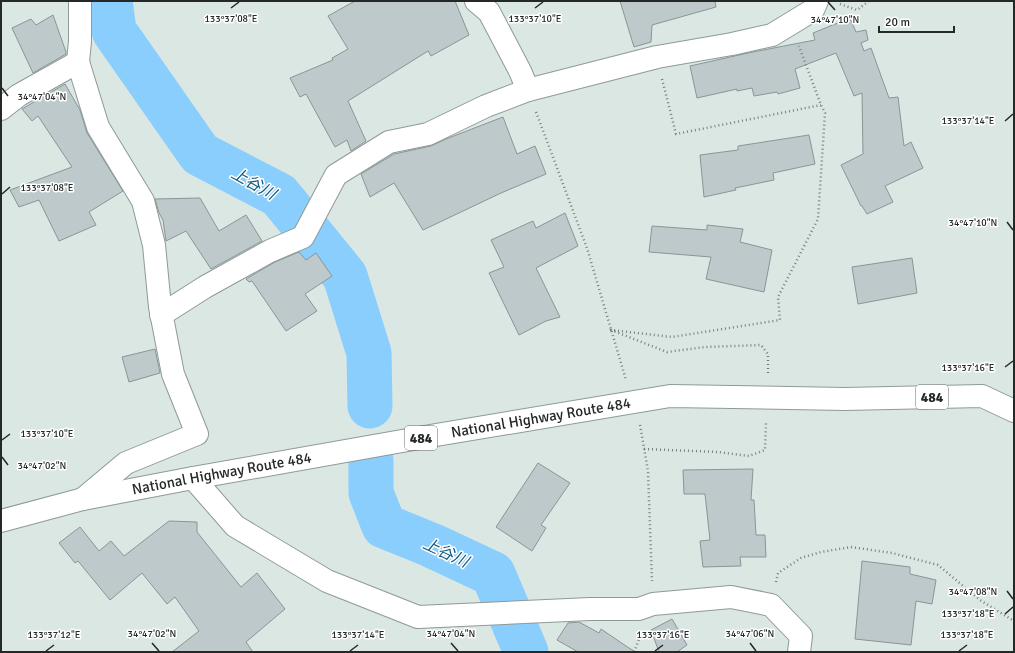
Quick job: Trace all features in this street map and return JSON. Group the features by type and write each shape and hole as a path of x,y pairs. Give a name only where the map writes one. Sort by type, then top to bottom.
{"main road":[{"path":"80,1 80,41 78,62 98,127 143,201 154,245 161,315 172,374 197,434 126,463 83,499"},
{"path":"476,1 489,12 520,71 528,90"},
{"path":"161,315 205,287 270,252 303,237 336,175 389,142 428,134 486,106 528,90 657,57 732,44 772,35 827,2"},
{"path":"1,109 19,95 78,62"},
{"name":"National Highway Route 484","path":"1,521 83,499 193,478 436,435 670,396 845,398 982,396 1014,412"},
{"path":"193,478 235,526 327,581 418,617 590,609 639,609 653,604 731,597 771,605 801,636 799,652"}],"path":[{"path":"827,2 857,10 869,1"},
{"path":"611,330 672,337 780,320 778,297 818,219 825,114 791,24"},
{"path":"657,57 676,134 821,105"},
{"path":"528,90 587,248 639,419 648,471 653,604 634,652"},
{"path":"611,330 667,352 761,344 768,354 765,450 749,456 718,452 644,448"},
{"path":"771,605 778,573 801,558 821,552 851,547 892,554 938,565 980,600 1014,621"}],"building":[{"path":"355,1 455,1 469,35 431,56 428,51 348,101 366,141 351,151 347,140 335,147 306,94 300,97 290,78 333,60 332,58 348,49 328,16"},
{"path":"620,1 715,1 716,7 652,25 651,42 634,47"},
{"path":"53,15 66,54 33,73 12,28 31,19 36,25"},
{"path":"850,18 856,32 866,30 868,40 861,43 864,51 871,48 889,98 898,97 904,146 911,142 923,168 885,186 893,202 867,214 861,206 841,165 863,154 862,93 854,96 836,53 795,69 800,88 778,94 777,92 754,96 752,88 737,91 737,89 697,98 690,66 815,40 813,33"},
{"path":"65,84 80,110 87,133 123,191 89,212 96,225 59,241 39,200 19,207 10,190 72,167 38,116 32,121 22,109"},
{"path":"503,117 517,154 535,146 546,174 501,193 423,230 394,183 370,197 361,174 394,154 431,146"},
{"path":"809,135 815,164 773,173 774,180 735,188 736,190 704,197 700,155 738,150 738,146"},
{"path":"200,198 219,231 246,215 262,241 211,269 186,231 166,241 163,220 159,213 155,199"},
{"path":"565,213 578,246 536,268 560,317 546,321 519,335 489,273 504,267 491,240 533,221 536,228"},
{"path":"707,225 743,229 740,242 772,250 764,292 706,279 711,257 649,252 652,226 707,230"},
{"path":"299,252 306,260 316,253 332,276 305,294 317,311 286,331 252,281 249,282 246,279 275,262"},
{"path":"912,258 917,293 858,304 852,267"},
{"path":"155,349 160,373 129,382 122,357"},
{"path":"538,463 570,483 541,525 546,528 532,551 496,527"},
{"path":"753,469 751,500 754,500 756,535 765,535 766,557 740,557 741,566 703,567 700,541 710,540 705,494 684,494 683,470"},
{"path":"169,521 197,522 197,532 241,587 257,573 285,609 246,642 253,652 172,652 199,631 175,597 167,604 142,573 110,600 78,561 75,563 59,543 80,527 99,551 111,541 124,556"},
{"path":"862,561 910,567 910,574 936,580 932,604 916,601 911,645 855,639"},
{"path":"672,619 687,645 677,652 659,652 651,630"},
{"path":"579,622 599,633 601,629 636,652 578,652 557,640 568,623"}],"waterway":[{"name":"上谷川","path":"110,1 114,31 200,154 279,195 345,276 369,353 370,406"},
{"name":"上谷川","path":"371,460 371,493 384,526 431,545 493,574 526,652"}]}
